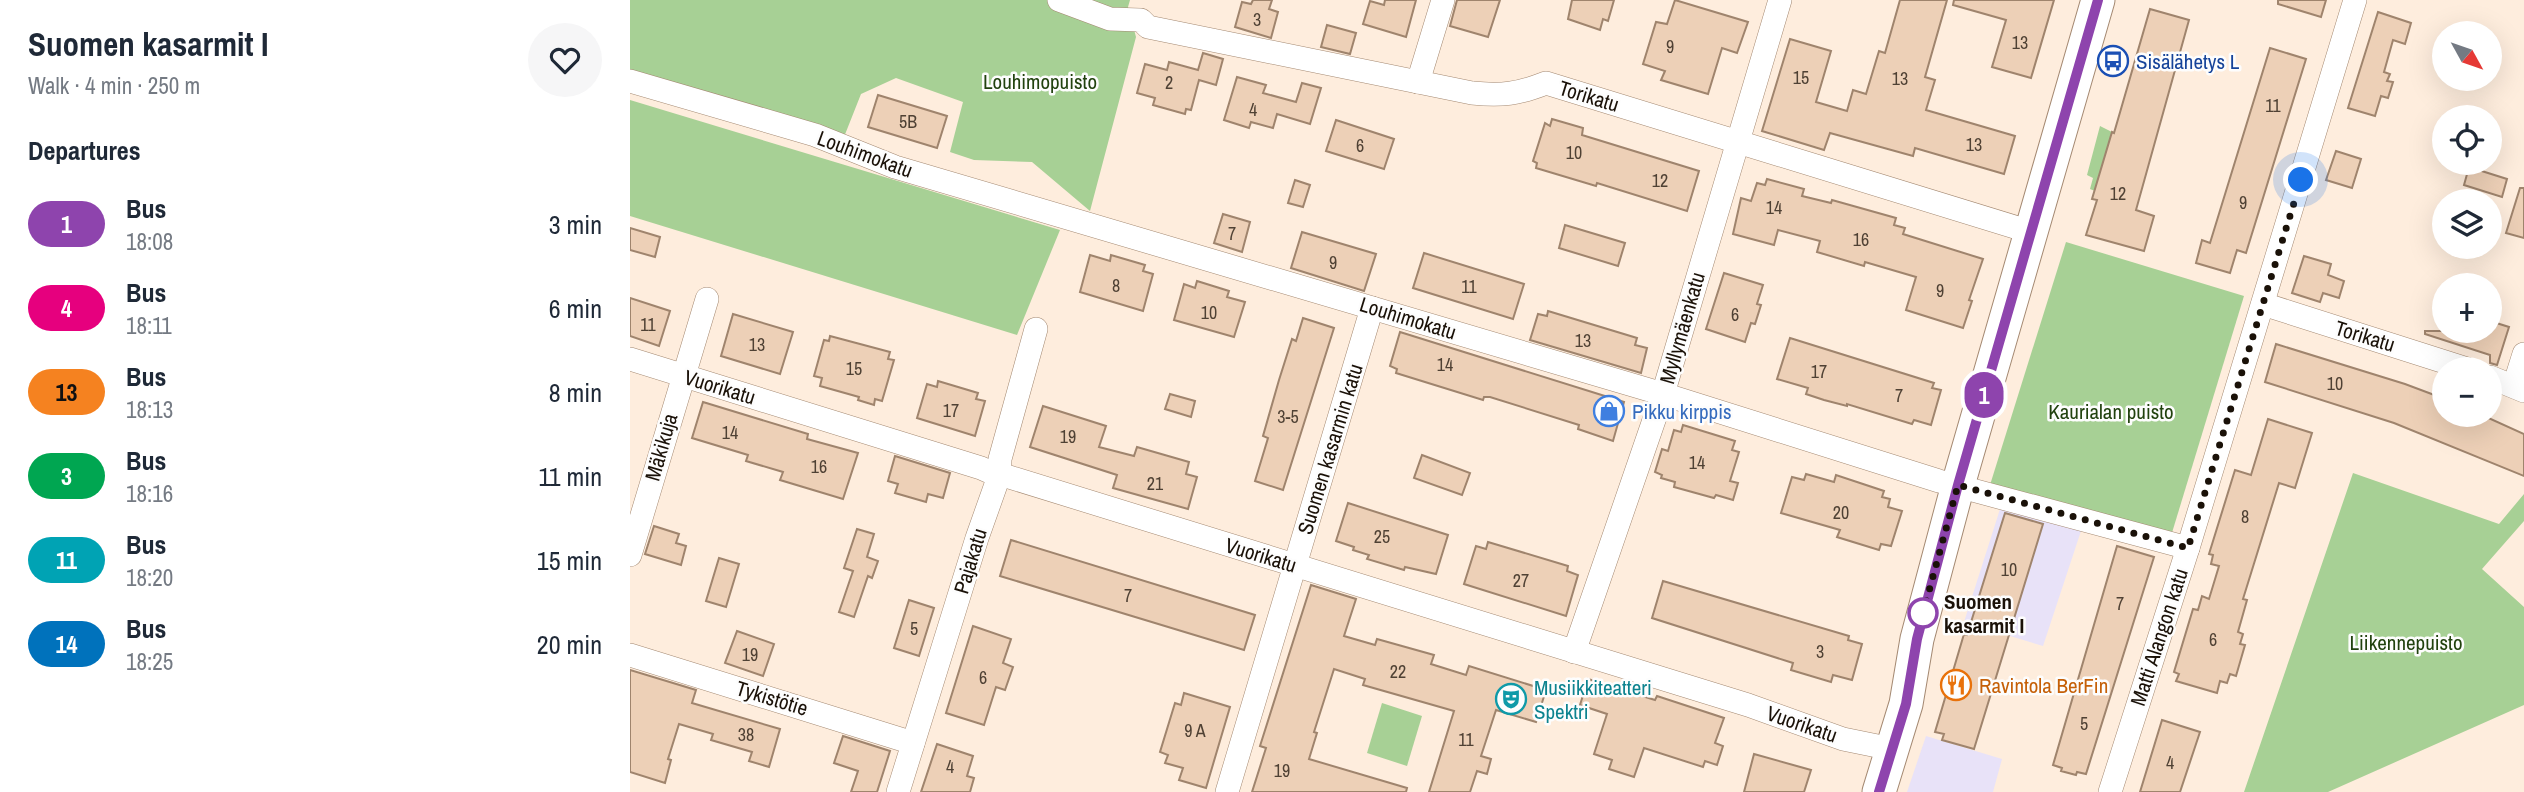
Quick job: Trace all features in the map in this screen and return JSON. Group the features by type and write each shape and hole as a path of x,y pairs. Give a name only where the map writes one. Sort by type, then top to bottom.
{"main road":[{"path":"1861,792 1906,704 1917,639 1958,485 2098,0"},
{"path":"1880,792 1884,747"}],"street":[{"name":"Torikatu","path":"1059,0 1110,19 1144,10 1148,27 1472,93 1503,96 1546,83 2031,232"},
{"path":"1418,82 1443,0"},
{"name":"Myllymäenkatu","path":"1574,652 1662,394 1780,0"},
{"name":"Matti Alangon katu","path":"2110,792 2188,548 2355,0"},
{"name":"Louhimokatu","path":"630,81 815,135 895,167 1662,394 1958,485 2188,548"},
{"name":"Mäkikuja","path":"630,555 707,299"},
{"name":"Torikatu","path":"2263,304 2432,358"},
{"name":"Suomen kasarmin katu","path":"1227,792 1372,308"},
{"name":"Pajakatu","path":"898,792 999,476 1000,459 1037,329"},
{"path":"2502,382 2519,388 2524,354"},
{"name":"Vuorikatu","path":"630,359 981,468 999,476 1748,705 1843,739 1884,747"},
{"name":"Tykistötie","path":"630,655 914,743"}],"shaded area":[{"path":"2001,506 2081,531 2043,646 1964,622"},
{"path":"1926,736 2002,759 1993,792 1907,792"}],"green space":[{"name":"Louhimopuisto","path":"630,0 1130,0 1128,7 1136,37 1090,211 1032,162 974,160 950,152 963,102 896,78 861,94 844,137 630,73"},
{"path":"630,100 1060,230 1017,335 630,216"},
{"path":"2100,126 2112,132 2095,191 2090,189 2093,178 2087,175"},
{"name":"Kaurialan puisto","path":"2066,242 2244,296 2171,536 1990,485"},
{"name":"Liikennepuisto","path":"2353,473 2499,524 2524,494 2524,521 2482,569 2524,607 2524,705 2328,792 2244,792"},
{"path":"1382,703 1422,716 1407,766 1367,753"}],"building":[{"path":"1253,0 1272,0 1269,9 1278,12 1271,38 1235,27 1242,2 1251,4"},
{"path":"1385,0 1416,0 1406,37 1363,24 1370,1 1384,5"},
{"path":"1457,0 1500,0 1488,37 1450,26"},
{"path":"1572,0 1614,0 1608,21 1603,19 1600,30 1568,19"},
{"path":"1675,0 1748,22 1737,53 1722,48 1708,94 1661,80 1665,71 1643,64 1656,22 1667,24"},
{"path":"1900,0 1947,0 1925,77 1935,80 1926,110 2015,136 2004,174 1915,148 1913,156 1830,133 1824,150 1762,131 1790,39 1831,51 1816,102 1847,111 1853,90 1866,94 1879,51 1885,53"},
{"path":"1954,0 2054,0 2031,78 1992,67 2006,20 1953,5"},
{"path":"2278,0 2326,0 2321,17 2278,4"},
{"path":"2150,9 2189,20 2136,210 2154,216 2144,251 2086,235 2097,200 2092,199"},
{"path":"2378,12 2411,23 2405,44 2393,40 2384,72 2390,74 2387,81 2393,82 2388,98 2381,96 2375,116 2348,108"},
{"path":"1327,25 1356,33 1350,54 1321,47"},
{"path":"2270,48 2306,59 2246,253 2237,250 2230,273 2196,263 2202,240 2210,243"},
{"path":"1203,53 1223,59 1216,85 1199,80 1191,110 1186,109 1185,114 1153,105 1155,98 1137,93 1145,64 1167,70 1169,62 1198,70"},
{"path":"1237,77 1266,85 1263,93 1296,102 1302,83 1321,88 1310,124 1277,114 1273,128 1251,122 1249,128 1224,120"},
{"path":"878,95 947,116 937,148 868,127"},
{"path":"1552,119 1583,128 1582,135 1699,171 1687,211 1597,183 1596,186 1536,168 1537,163 1533,161 1545,123 1550,126"},
{"path":"1336,120 1394,139 1384,169 1326,151"},
{"path":"2336,151 2361,159 2352,188 2326,180"},
{"path":"2467,175 2494,175 2507,179 2502,197 2502,189 2477,189 2464,185"},
{"path":"1767,179 1804,189 1802,196 1831,203 1832,200 1896,218 1894,225 1905,228 1903,234 1983,259 1963,328 1906,310 1916,277 1817,252 1820,241 1778,230 1774,245 1733,234 1741,198 1751,201 1757,183 1765,185"},
{"path":"1295,180 1310,185 1303,207 1288,203"},
{"path":"2520,188 2524,188 2524,238 2506,233"},
{"path":"1223,214 1250,222 1242,252 1214,243"},
{"path":"1565,225 1625,243 1618,266 1559,248"},
{"path":"630,228 660,237 655,257 630,250"},
{"path":"1302,232 1376,254 1364,291 1291,268"},
{"path":"1424,253 1524,284 1513,319 1413,288"},
{"path":"1090,255 1110,261 1111,255 1145,265 1143,271 1153,274 1143,311 1080,292"},
{"path":"2304,256 2331,264 2328,275 2344,281 2339,298 2323,293 2320,302 2292,293"},
{"path":"1724,273 1763,285 1755,324 1751,323 1745,342 1706,329"},
{"path":"1197,281 1229,291 1227,297 1245,302 1234,337 1174,320 1184,284 1195,288"},
{"path":"630,298 670,311 659,346 630,336"},
{"path":"1548,311 1637,338 1635,345 1647,348 1641,373 1530,340 1538,314 1547,316"},
{"path":"733,314 793,332 780,374 721,356"},
{"path":"1303,318 1334,328 1283,490 1255,481 1268,438 1263,436 1279,380 1292,339 1296,341"},
{"path":"2502,325 2509,327 2500,357 2453,343 2502,343"},
{"path":"1400,332 1624,402 1613,441 1578,429 1579,425 1490,397 1484,397 1483,400 1396,373 1397,369 1390,366"},
{"path":"830,336 890,352 888,359 894,360 882,401 875,399 874,405 858,400 859,397 820,386 822,378 814,376 824,340 829,341"},
{"path":"1790,338 1934,383 1932,388 1941,390 1931,425 1914,420 1912,424 1847,404 1824,400 1806,394 1808,388 1777,379"},
{"path":"2276,344 2405,384 2432,394 2432,427 2502,427 2502,424 2524,434 2524,476 2394,423 2265,382"},
{"path":"938,381 978,393 976,399 985,401 975,436 917,418 927,384 937,387"},
{"path":"1170,394 1195,401 1191,417 1165,409"},
{"path":"703,402 808,434 807,439 858,453 843,499 780,480 783,472 746,461 748,455 692,438"},
{"path":"1043,406 1106,426 1099,447 1134,456 1137,447 1189,462 1186,474 1197,477 1188,509 1113,488 1117,475 1030,447"},
{"path":"2268,419 2312,433 2295,488 2279,483 2243,599 2247,600 2238,632 2243,634 2240,644 2245,645 2236,676 2230,674 2227,683 2220,681 2217,693 2176,681 2179,674 2174,672 2193,609 2198,610 2202,596 2209,599 2219,566 2211,564 2213,555 2209,554 2235,470 2251,475"},
{"path":"1683,425 1735,441 1732,450 1739,452 1730,481 1738,483 1733,500 1716,495 1714,498 1674,487 1675,482 1661,478 1662,475 1655,472 1662,449 1668,451 1674,430 1681,432"},
{"path":"1422,455 1470,473 1462,495 1414,478"},
{"path":"895,456 950,473 943,498 928,494 926,502 895,493 898,484 888,481"},
{"path":"1806,474 1834,482 1836,475 1884,491 1882,497 1890,499 1888,507 1902,511 1891,546 1881,544 1879,550 1837,537 1840,530 1781,513 1792,477 1804,480"},
{"path":"1348,503 1448,535 1436,574 1405,567 1404,570 1367,559 1369,555 1336,541"},
{"path":"2005,513 2043,524 1974,749 1942,740 1944,734 1935,732 1964,634 1967,635"},
{"path":"654,526 679,534 676,543 686,546 681,565 645,554"},
{"path":"857,529 874,534 867,557 878,561 872,578 868,576 854,617 839,612 853,571 844,568"},
{"path":"1011,540 1255,615 1244,650 1000,576"},
{"path":"1488,542 1568,566 1567,571 1578,575 1566,616 1464,584 1476,546 1486,549"},
{"path":"2117,546 2154,557 2086,774 2077,772 2076,775 2061,771 2062,768 2053,765"},
{"path":"719,558 739,564 726,607 706,601"},
{"path":"1663,581 1849,636 1848,640 1862,644 1852,680 1833,675 1831,682 1791,670 1793,663 1652,618"},
{"path":"1311,585 1356,599 1344,636 1375,645 1377,639 1434,655 1431,664 1466,675 1469,666 1546,690 1536,722 1496,710 1481,756 1491,759 1487,774 1477,771 1470,792 1429,792 1454,711 1363,685 1365,679 1334,669 1314,732 1317,733 1309,759 1407,788 1406,792 1252,792 1266,748 1260,746"},
{"path":"909,600 934,608 919,656 894,648"},
{"path":"973,626 1011,639 1003,663 1013,667 1005,690 996,687 984,725 946,713"},
{"path":"737,631 774,644 763,676 725,663"},
{"path":"630,670 696,690 692,703 780,729 769,767 749,761 752,752 711,740 713,734 679,724 668,759 671,760 665,783 630,772"},
{"path":"1588,679 1655,700 1657,696 1724,718 1715,743 1723,746 1717,765 1705,761 1703,767 1644,748 1634,777 1609,769 1612,760 1594,754 1607,714 1580,705"},
{"path":"1184,693 1230,707 1206,788 1179,780 1183,768 1165,763 1168,755 1160,752 1175,703 1181,705"},
{"path":"2162,720 2200,732 2180,792 2140,792"},
{"path":"843,736 890,751 877,792 851,792 858,771 834,763"},
{"path":"937,744 973,756 967,776 974,778 970,792 921,792"},
{"path":"1754,754 1811,770 1804,792 1744,792"}],"bus line":[{"name":"1","path":"1879,792 1906,704 1917,639 1958,485 2098,0"}],"place":[{"name":"Sisälähetys L","path":"2113,61"},
{"name":"Pikku kirppis","path":"1609,411"},
{"name":"Suomen kasarmit I","path":"1923,613"},
{"name":"Ravintola BerFin","path":"1956,685"},
{"name":"Musiikkiteatteri Spektri","path":"1511,699"}],"route":[{"path":"1923,613 1958,485 2188,548 2301,180"}]}
